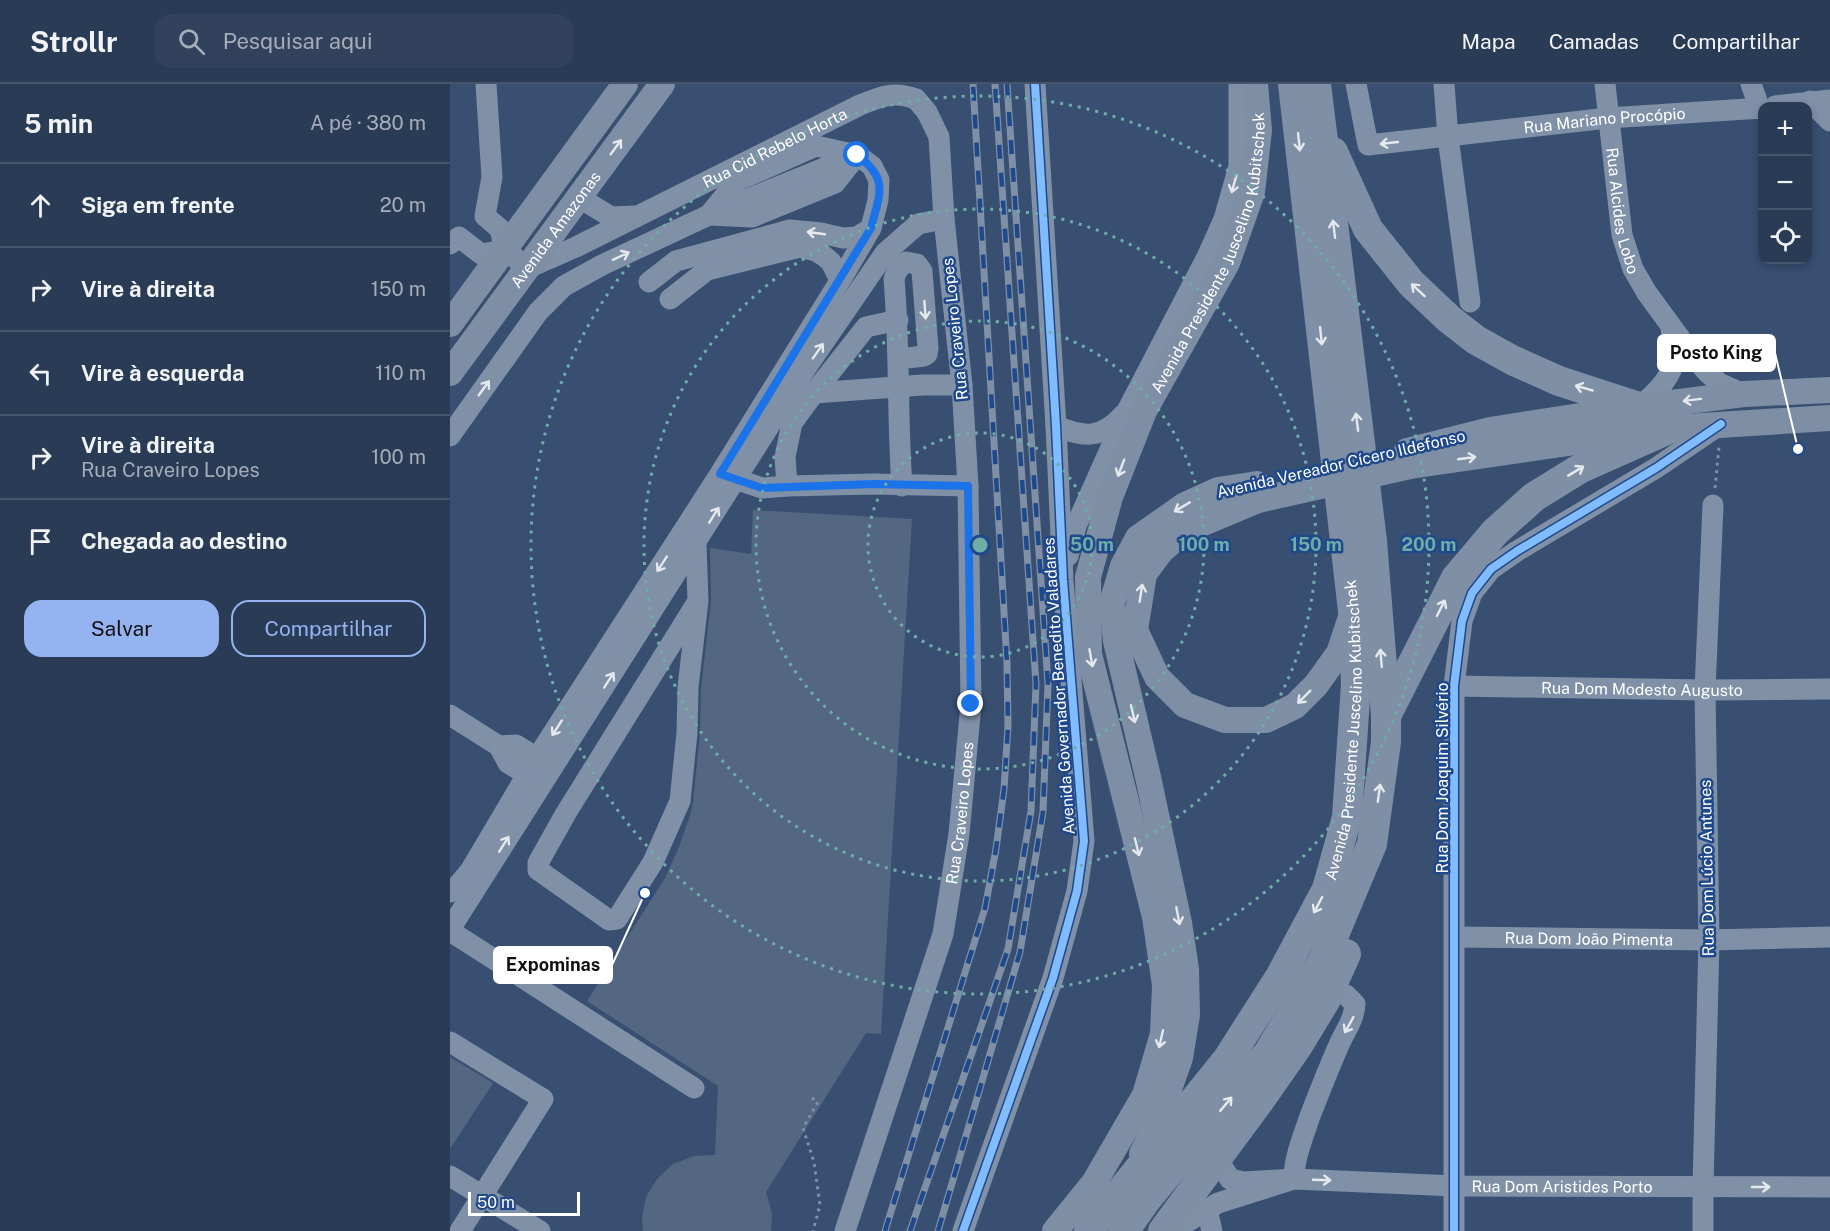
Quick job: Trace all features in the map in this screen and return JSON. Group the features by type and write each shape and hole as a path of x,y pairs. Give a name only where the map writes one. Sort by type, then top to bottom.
{"highway":[{"name":"Avenida Presidente Juscelino Kubitschek","path":"1124,1231 1136,1193 1227,1060 1280,977 1327,889 1347,817 1356,684 1353,610 1293,84"},
{"name":"Avenida Presidente Juscelino Kubitschek","path":"1089,1231 1136,1193 1269,1052 1323,961 1372,844 1386,742 1386,716 1372,541 1316,84"},
{"path":"1321,128 1368,229 1411,283 1449,319 1476,340 1512,360 1558,381 1639,407"},
{"path":"1386,716 1456,578 1495,532 1534,497 1581,468 1671,428"},
{"path":"1163,1231 1260,1100 1325,1001 1364,912 1372,844"},
{"path":"1136,1193 1216,1143 1260,1100"}],"main road":[{"name":"Avenida Amazonas","path":"450,324 625,84"},
{"name":"Avenida Amazonas","path":"450,374 662,84"},
{"name":"Avenida Presidente Juscelino Kubitschek","path":"1055,1231 1094,1183 1145,1095 1163,1034 1165,985 1155,917 1089,654 1088,577 1110,497 1144,411 1227,264 1252,192 1259,130 1255,84"},
{"name":"Avenida Vereador Cícero Ildefonso","path":"1353,610 1339,653 1316,685 1295,706 1266,720 1225,720 1185,705 1157,676 1135,630 1144,574 1161,551 1184,531 1258,492 1408,458 1490,430 1639,407 1744,394 1830,390"},
{"path":"1720,433 1736,411 1786,399 1798,392"},
{"name":"Avenida Vereador Cícero Ildefonso","path":"1408,458 1671,428 1720,433 1764,422 1830,418"},
{"name":"Avenida Vereador Cícero Ildefonso","path":"1136,1193 1180,1058 1187,1016 1186,969 1165,856 1116,641 1112,603 1123,566 1138,538 1185,505 1218,490 1258,492"}],"street":[{"path":"486,84 492,177 485,216 500,229 505,250 528,268"},
{"name":"Avenida Governador Benedito Valadares","path":"963,1231 1053,978 1077,891 1084,841 1063,580 1035,84"},
{"path":"1063,580 1076,526 1128,409 1207,257 1224,219 1239,166 1239,84"},
{"name":"Rua Mariano Procópio","path":"1356,84 1368,145 1608,118 1758,109"},
{"path":"1444,84 1448,137 1470,302"},
{"name":"Rua Alcides Lobo","path":"1605,84 1622,235 1633,269 1647,293 1707,372 1719,382 1744,394"},
{"path":"1750,84 1762,102"},
{"name":"Rua Cid Rebelo Horta","path":"528,268 576,248 860,105 882,96 921,92"},
{"name":"Rua Craveiro Lopes","path":"845,1231 943,934 960,834 971,704 968,486 962,385 944,219 939,136 927,112 921,92"},
{"path":"1820,100 1830,121"},
{"path":"450,436 538,312 564,286 602,265 709,214 737,181 816,146 857,155 872,166 879,180 878,200 871,228 728,477 535,772 460,872 450,892"},
{"path":"709,214 752,217 835,183 857,155"},
{"name":"Rua Cid Rebelo Horta","path":"579,198 611,217 639,216"},
{"path":"728,477 885,253 918,224 944,219"},
{"path":"649,282 676,261 790,230 843,238 857,237 871,228"},
{"path":"450,244 459,237 481,255 505,250"},
{"path":"670,299 707,270 800,247 816,251 824,256 831,262 840,280"},
{"path":"899,359 924,356 928,348 922,271 917,264 906,262 895,273 894,279 898,320 902,486"},
{"path":"787,486 785,457 792,423 866,327 898,320"},
{"name":"Rua Alcides Lobo","path":"1639,407 1666,381 1672,368 1676,351 1671,326"},
{"path":"1148,370 1181,345"},
{"path":"814,393 962,385"},
{"path":"1056,426 1075,434 1096,434 1115,425 1128,409"},
{"name":"Rua Dom Joaquim Silvério","path":"1454,1231 1454,686 1462,621 1472,593 1491,569 1656,468 1720,433"},
{"path":"728,477 762,488 873,484 968,486"},
{"name":"Rua Dom Lúcio Antunes","path":"1703,1231 1709,940 1705,690 1713,505"},
{"path":"688,541 698,601 688,687 687,733 680,801 653,862 617,919 609,920 538,870 538,863 566,813 698,601"},
{"name":"Rua Dom Modesto Augusto","path":"1454,686 1705,690 1830,689"},
{"path":"450,715 499,746 516,745 535,772"},
{"path":"535,772 450,930 694,1088"},
{"name":"Rua Dom João Pimenta","path":"1455,937 1709,940 1830,936"},
{"path":"1294,1179 1294,1169 1301,1142 1320,1090 1339,1044 1354,1016 1355,1004 1347,995 1336,993 1325,1001"},
{"path":"450,1042 543,1099 460,1231"},
{"name":"Rua Dom Aristides Porto","path":"1219,1155 1222,1168 1230,1179 1244,1182 1294,1179 1455,1186 1830,1187"},
{"path":"450,1176 482,1195 526,1227"},
{"name":"Rua Dom Aristides Porto","path":"1207,1210 1218,1203 1294,1179"},
{"path":"1177,1231 1182,1225 1207,1210 1212,1231"}],"path":[{"path":"1713,505 1720,433"},
{"path":"812,1098 818,1102 802,1128 814,1162 820,1206 813,1231"}],"building":[{"path":"753,510 912,519 881,1034 866,1033 766,1192 772,1213 771,1231 643,1231 642,1218 646,1197 657,1179 673,1164 694,1156 715,1155 718,1086 587,1001 665,878 690,815 700,734 701,688 711,602 710,548 751,554"},
{"path":"450,1057 493,1083 450,1149"}],"railway":[{"path":"885,1231 985,908 1004,789 1008,726 1007,663 973,84"},
{"path":"910,1231 1008,949 1031,811 1036,684 995,84"},
{"path":"938,1231 1020,952 1043,812 1048,684 1007,84"}],"cycle path":[{"path":"963,1231 1053,978 1077,891 1084,841 1063,580 1035,84"},
{"path":"1454,1231 1454,686 1462,621 1472,593 1491,569 1656,468 1721,424"}],"place":[{"name":"Posto King","path":"1798,449"},
{"name":"Expominas","path":"645,893"}],"route":[{"path":"857,155 872,166 879,180 878,200 871,228 720,474 762,488 873,484 968,486 971,704"}]}
